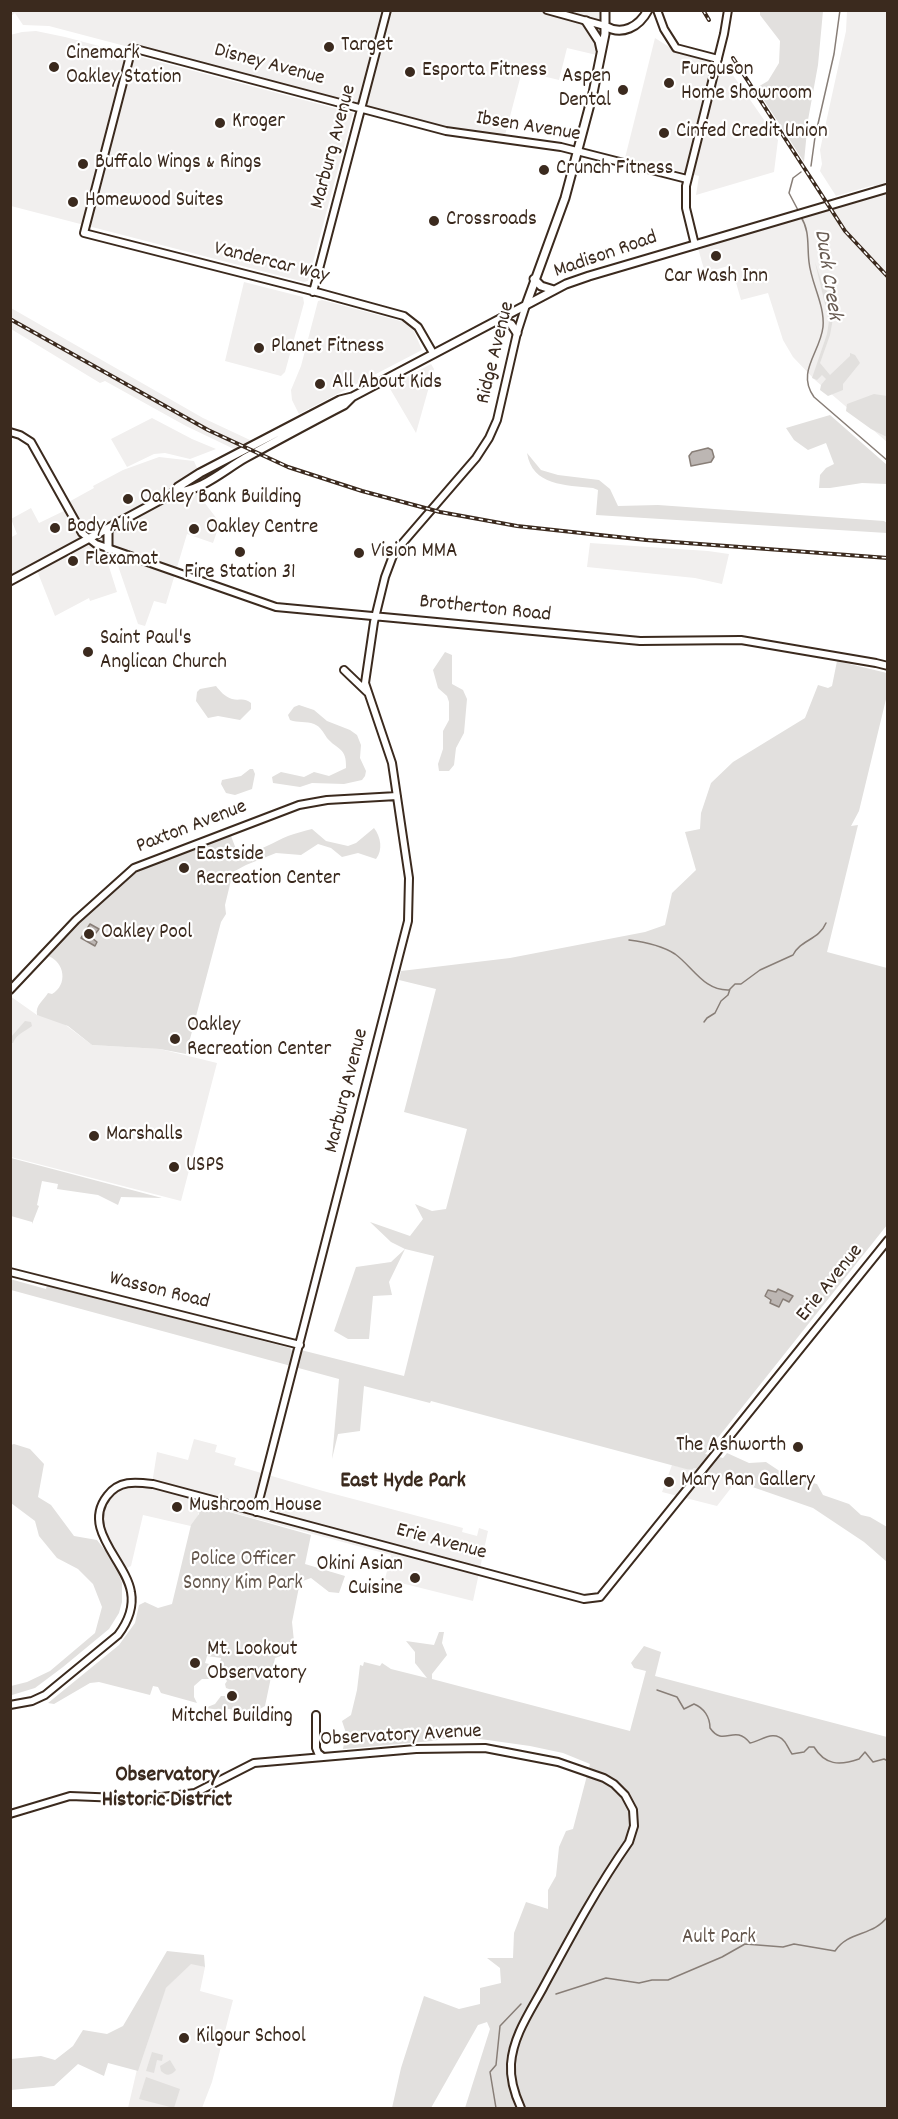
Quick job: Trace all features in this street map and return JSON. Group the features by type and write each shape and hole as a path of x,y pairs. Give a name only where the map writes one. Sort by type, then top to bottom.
{"main road":[{"name":"Ridge Avenue","path":"526,305 565,198 601,57 605,10"},
{"path":"605,26 618,31 630,29 644,18 648,10"},
{"path":"586,21 599,41 601,57"},
{"name":"Madison Road","path":"10,581 175,492 178,487 200,473 340,400 352,397 554,290 589,276 888,188"},
{"path":"534,279 541,286 554,290"},
{"path":"498,320 511,324 517,333"},
{"path":"108,529 108,549"}],"street":[{"name":"Marburg Avenue","path":"313,292 387,10"},
{"path":"547,10 605,26"},
{"path":"657,10 664,29 676,48 718,59"},
{"path":"695,245 686,208 687,179 718,59 728,10"},
{"name":"Disney Avenue","path":"84,233 132,48 363,108"},
{"name":"Ibsen Avenue","path":"363,108 446,131 551,145 687,179"},
{"name":"Vandercar Way","path":"84,233 404,316 418,327 433,353"},
{"name":"Ridge Avenue","path":"365,675 375,616 385,577 394,554 476,458 489,438 497,420 517,333 526,305"},
{"path":"10,432 31,442 82,534 89,539"},
{"name":"Brotherton Road","path":"89,539 108,549 276,607 640,641 741,640 888,666"},
{"path":"344,670 368,693"},
{"name":"Marburg Avenue","path":"256,1512 408,921 409,878 397,796 389,751 368,693 365,675"},
{"name":"Paxton Avenue","path":"10,990 76,920 134,868 299,805 327,800 397,796"},
{"name":"Erie Avenue","path":"10,1705 32,1701 51,1691 118,1635 127,1621 132,1602 129,1582 99,1527 102,1502 112,1490 123,1484 138,1482 575,1596 592,1599 600,1597 888,1240"},
{"name":"Wasson Road","path":"10,1272 299,1348"},
{"path":"316,1715 316,1748 323,1757"},
{"name":"Observatory Avenue","path":"10,1814 70,1796 145,1798 195,1793 254,1763 416,1749 485,1748 558,1762 604,1778 620,1789 630,1802 634,1820 631,1838 578,1922 519,2033 513,2055 512,2073 515,2094 521,2109"}],"shaded area":[{"path":"11,10 605,10 601,56 567,48 559,80 522,71 504,139 459,134 49,26 23,25 15,13 11,16"},
{"path":"847,11 887,11 887,442 815,380 793,357 783,340 768,293 741,300 731,265 705,273 698,248 872,197 874,185 836,196 820,171 822,164 820,150 846,31"},
{"path":"36,31 353,113 308,281 304,282 11,206 10,35"},
{"path":"655,38 677,52 728,68 778,140 774,172 696,195 699,176 625,158"},
{"path":"244,282 303,297 304,303 285,372 281,376 225,361"},
{"path":"322,300 404,322 413,329 422,350 299,414 292,400 291,390 301,366 318,301"},
{"path":"11,308 203,418 250,440 248,444 236,450 186,426 105,381 100,383 11,329"},
{"path":"431,364 434,369 416,433 389,387"},
{"path":"152,418 216,449 190,459 165,453 154,454 127,467 111,439"},
{"path":"708,448 712,450 714,457 711,462 691,466 689,456 692,452"},
{"path":"159,457 194,461 197,468 194,487 220,523 213,543 187,534 166,604 154,601 145,626 138,624 115,557 105,554 117,592 90,601 89,598 55,616 34,563 11,575 10,538 17,534 11,519 31,508 39,523 68,509 65,504 94,488 93,486 123,470"},
{"path":"590,543 729,554 722,584 695,578 587,567"},
{"name":"Oakley Pool","path":"90,924 99,929 92,938 97,942 95,946 81,938"},
{"path":"10,996 37,1015 59,1020 92,1045 160,1049 217,1063 181,1201 11,1157"},
{"path":"778,1289 793,1296 789,1302 783,1299 779,1307 770,1303 771,1300 765,1296 768,1290 776,1292"},
{"path":"194,1439 217,1445 215,1452 236,1458 234,1465 463,1528 462,1532 477,1536 479,1528 488,1531 473,1601 385,1579 391,1555 201,1504 195,1527 143,1515 131,1566 123,1570 102,1533 102,1502 123,1483 152,1484 157,1452 188,1460"},
{"path":"672,1465 738,1479 717,1506 662,1492"},
{"name":"Kilgour School","path":"191,1963 205,1967 200,1991 233,2000 212,2082 202,2108 128,2108 148,2022 166,1988"}],"green space":[{"path":"760,11 823,11 804,162 756,88 768,81 779,63 780,41 760,15"},
{"path":"815,262 834,313 830,335 820,363 830,375 850,356 850,353 855,355 860,363 843,384 843,390 828,396 820,390 826,379 822,375 817,380 812,378 829,321"},
{"path":"874,394 887,396 887,437 871,429 846,411 847,404"},
{"path":"830,415 887,465 887,484 862,483 819,488 820,475 834,464 826,443 808,450 794,440 786,428"},
{"path":"527,453 541,470 558,475 599,480 610,489 618,506 658,505 884,521 887,523 887,533 596,515 598,490 552,482 543,478 530,464"},
{"path":"227,462 229,465 182,490 181,488 192,480"},
{"path":"445,652 452,655 452,684 463,690 467,699 464,733 456,748 454,765 449,771 439,771 443,731 449,720 449,702 447,696 438,688 433,670"},
{"path":"837,661 887,673 887,695 859,811 851,826 858,825 827,952 887,968 887,1225 705,1454 723,1458 727,1453 749,1463 766,1462 790,1478 817,1484 823,1495 849,1504 861,1515 870,1517 887,1527 887,1562 864,1542 813,1508 732,1482 720,1475 694,1468 686,1469 431,1401 430,1403 364,1386 360,1431 338,1434 332,1459 339,1379 11,1290 10,1279 46,1289 47,1285 290,1348 292,1351 293,1348 404,1376 434,1256 405,1249 391,1242 370,1222 410,1236 423,1219 415,1204 432,1211 446,1209 467,1129 404,1112 436,989 399,980 401,971 510,958 645,932 665,925 672,893 696,870 685,832 700,829 701,813 711,783 733,762 805,718 818,685 828,688 832,686"},
{"path":"216,686 229,698 249,701 251,709 240,720 218,716 208,718 196,701 197,692 200,689"},
{"path":"299,705 314,710 327,721 357,735 361,745 360,758 366,771 362,780 344,784 312,783 300,787 273,783 272,777 281,772 304,777 314,772 329,776 346,768 343,752 327,738 322,730 311,723 290,720 288,715 294,707"},
{"path":"253,769 255,774 252,789 235,795 226,793 221,784 222,780 241,776"},
{"path":"374,828 380,844 380,852 376,859 358,853 342,857 331,848 318,844 301,855 276,853 233,872 225,905 226,914 221,922 186,1054 160,1049 92,1045 68,1026 37,1015 40,1003 48,993 52,994 57,990 62,980 61,968 54,959 48,956 83,918 130,876 231,836 236,849 250,851 312,829 326,841 348,846 356,843"},
{"path":"25,1021 31,1022 32,1026 11,1043 11,1037"},
{"path":"10,1158 162,1198 121,1197 118,1205 98,1195 57,1189 58,1184 42,1181 37,1205 39,1206 32,1224 32,1222 11,1216"},
{"path":"405,1249 389,1282 392,1295 373,1296 369,1339 348,1339 334,1331 356,1267 391,1262"},
{"path":"11,1445 30,1449 44,1464 38,1497 51,1505 74,1536 97,1540 114,1562 122,1583 122,1602 119,1613 109,1629 35,1688 11,1695 11,1686 27,1682 50,1671 95,1633 102,1607 93,1584 78,1569 57,1558 39,1536 35,1521 11,1503"},
{"name":"Police Officer Sonny Kim Park","path":"201,1504 311,1535 305,1564 345,1576 339,1593 329,1592 311,1578 300,1582 292,1622 295,1651 275,1658 265,1706 251,1714 229,1709 205,1708 215,1704 221,1696 225,1696 227,1701 232,1702 237,1698 237,1692 226,1688 227,1681 222,1674 224,1663 220,1662 221,1658 207,1656 205,1663 209,1664 209,1679 202,1679 194,1686 194,1697 197,1703 161,1693 158,1687 153,1686 150,1695 99,1682 90,1683 54,1704 48,1703 119,1645 135,1623 139,1605 145,1602 158,1608 172,1604 191,1525 199,1514"},
{"name":"Ault Park","path":"439,1632 444,1632 442,1643 447,1655 432,1674 432,1679 630,1731 646,1671 634,1668 631,1663 644,1646 661,1652 655,1676 887,1737 887,2108 465,2108 490,2029 487,2022 478,2025 431,2108 392,2108 401,2068 424,1996 459,2009 480,2004 480,1988 501,1983 500,1968 487,1958 513,1958 514,1933 526,1902 548,1909 548,1890 556,1876 559,1847 566,1831 573,1829 590,1764 563,1753 459,1736 432,1741 343,1749 346,1733 342,1721 351,1715 360,1665 363,1666 364,1662 380,1666 382,1663 391,1669 427,1678 415,1663 415,1652 406,1641 434,1645"},
{"path":"167,1951 204,1955 205,1967 191,1964 166,1988 138,2071 108,2063 104,2076 78,2064 54,2086 11,2090 11,2059 41,2056 55,2060 73,2046 83,2030 107,2034 123,2026"},
{"path":"152,2052 163,2055 162,2061 157,2060 154,2073 146,2071"},
{"path":"170,2060 176,2070 167,2074 161,2071 160,2066"},
{"path":"146,2077 180,2089 174,2108 139,2099"}],"waterway":[{"name":"Duck Creek","path":"811,166 815,137 834,54 840,10"},
{"name":"Duck Creek","path":"799,212 789,193 793,178 801,172"},
{"name":"Duck Creek","path":"801,217 807,233 810,270 823,319 821,336 808,371 809,388 814,397 888,461"},
{"path":"629,940 653,944 670,951 713,987 729,990 760,970 793,955 800,946 819,933 826,923"},
{"path":"704,1022 715,1013 730,989"},
{"path":"657,1690 677,1697 684,1709 694,1704 701,1708 708,1717 710,1728 720,1736 739,1735 750,1743 776,1736 784,1741 792,1754 814,1747 828,1761 839,1763 859,1759 865,1752 873,1762 884,1759 888,1761"},
{"path":"556,1994 606,1978 639,1983 668,1980 722,1957 745,1944 783,1947 794,1944 835,1951 847,1940 882,1923 888,1916"},
{"path":"496,2108 490,2072 496,2065 500,2026 521,2004"}],"railway":[{"path":"703,10 709,20"},
{"path":"733,58 845,231 888,277"},
{"path":"10,319 208,430 288,467 362,491 440,512 517,526 646,540 888,558"}],"place":[{"name":"Target","path":"329,47"},
{"name":"Cinemark Oakley Station","path":"54,67"},
{"name":"Esporta Fitness","path":"410,72"},
{"name":"Furguson Home Showroom","path":"669,83"},
{"name":"Aspen Dental","path":"623,90"},
{"name":"Kroger","path":"220,123"},
{"name":"Cinfed Credit Union","path":"664,133"},
{"name":"Buffalo Wings & Rings","path":"83,164"},
{"name":"Crunch Fitness","path":"544,170"},
{"name":"Homewood Suites","path":"73,202"},
{"name":"Crossroads","path":"434,221"},
{"name":"Car Wash Inn","path":"716,256"},
{"name":"Planet Fitness","path":"259,348"},
{"name":"All About Kids","path":"320,384"},
{"name":"Oakley Bank Building","path":"128,499"},
{"name":"Body Alive","path":"55,528"},
{"name":"Oakley Centre","path":"194,529"},
{"name":"Fire Station 31","path":"240,552"},
{"name":"Vision MMA","path":"359,553"},
{"name":"Flexamat","path":"73,561"},
{"name":"Saint Paul's Anglican Church","path":"88,652"},
{"name":"Eastside Recreation Center","path":"184,868"},
{"name":"Oakley Pool","path":"89,934"},
{"name":"Oakley Recreation Center","path":"175,1039"},
{"name":"Marshalls","path":"94,1136"},
{"name":"USPS","path":"174,1167"},
{"name":"The Ashworth","path":"798,1447"},
{"name":"Mary Ran Gallery","path":"669,1482"},
{"name":"Mushroom House","path":"177,1507"},
{"name":"Okini Asian Cuisine","path":"415,1578"},
{"name":"Mt. Lookout Observatory","path":"195,1663"},
{"name":"Mitchel Building","path":"232,1696"},
{"name":"Kilgour School","path":"184,2038"}],"district":[{"name":"East Hyde Park","path":"403,1483"},
{"name":"Observatory Historic District","path":"167,1790"}]}
